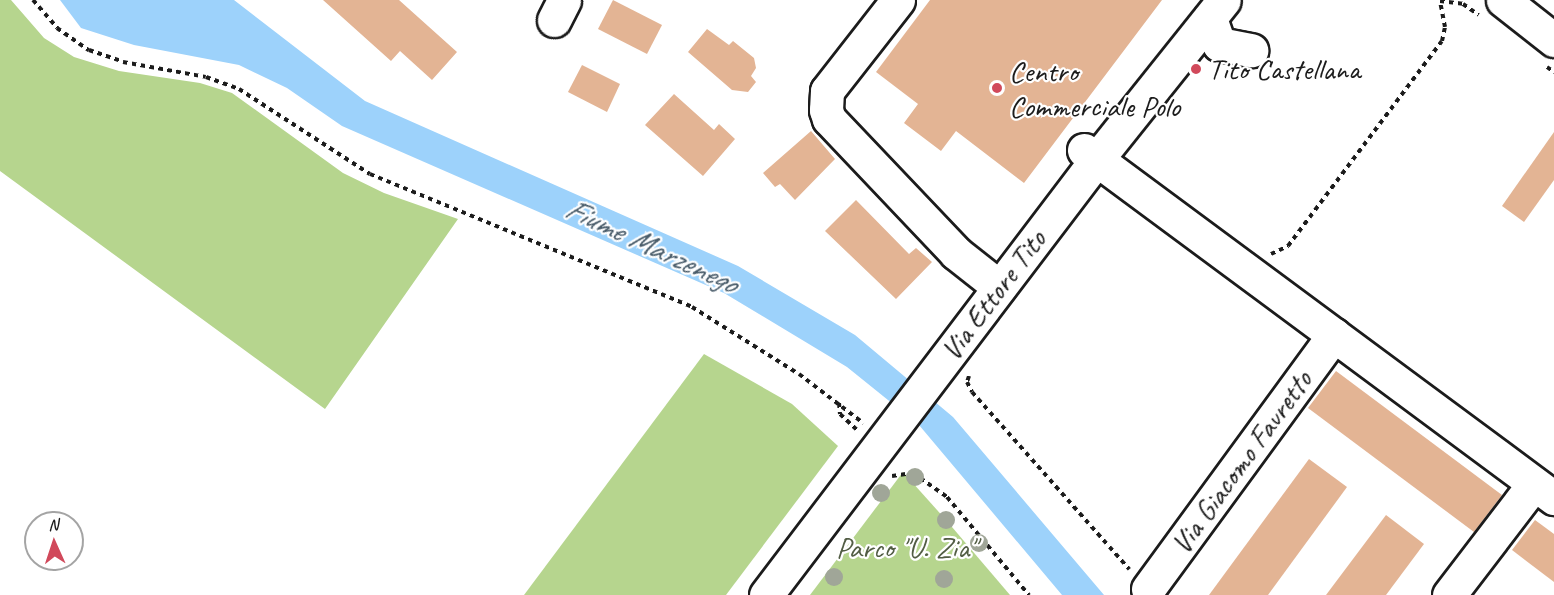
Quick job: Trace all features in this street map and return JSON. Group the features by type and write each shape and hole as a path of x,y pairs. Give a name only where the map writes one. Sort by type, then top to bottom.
{"street":[{"path":"898,0 832,82 827,91 826,110 829,119 948,244 993,282"},
{"path":"1503,0 1554,40"},
{"path":"1213,6 1219,44 1251,50"},
{"name":"Via Ettore Tito","path":"746,595 873,426 930,365 1090,154 1213,6"},
{"path":"1090,154 1544,491 1449,595"},
{"name":"Via Giacomo Favretto","path":"1148,590 1334,335"},
{"name":"Via Ettore Tito","path":"766,595 873,426"}],"path":[{"path":"33,0 57,28 89,50 123,62 206,77 239,89 370,174 692,307 873,426"},
{"path":"1264,256 1288,246 1442,41 1445,27 1439,0"},
{"path":"975,368 967,382 972,392 1148,590"},
{"path":"839,403 840,414 873,426"},
{"path":"885,478 913,473 927,480 946,497 1029,595"}],"green space":[{"path":"0,0 11,0 44,38 74,57 119,71 200,83 232,93 343,173 384,193 458,219 325,409 0,171"},
{"path":"704,354 792,404 838,446 726,595 524,595"},
{"name":"Parco \"U. Zia\"","path":"903,472 946,520 1010,595 810,595"}],"water":[{"name":"Fiume Marzenego","path":"60,0 234,0 365,101 738,266 855,335 953,417 1104,595 1062,595 919,425 847,367 724,293 342,126 287,88 239,65 134,45 81,28"}],"building":[{"path":"323,0 399,0 457,52 432,80 400,51 391,61"},
{"path":"613,0 662,25 647,54 598,29"},
{"name":"Centro Commerciale Polo","path":"930,0 1162,0 1024,183 956,131 941,151 904,123 918,104 876,72"},
{"path":"707,29 729,45 733,41 754,58 756,68 751,76 756,82 748,92 732,90 688,52"},
{"path":"582,65 620,84 607,112 568,92"},
{"path":"674,94 714,130 719,124 735,139 703,176 645,125"},
{"path":"811,131 835,159 795,200 780,184 775,187 763,173"},
{"path":"1554,132 1554,180 1524,222 1502,206"},
{"path":"856,200 909,254 916,248 932,262 896,299 825,231"},
{"path":"1336,371 1502,495 1474,532 1308,408"},
{"path":"1309,459 1347,487 1268,595 1209,595"},
{"path":"1386,515 1424,544 1386,595 1326,595"},
{"path":"1535,520 1554,534 1554,582 1512,550"}],"place":[{"name":"Tito Castellana","path":"1196,69"},
{"name":"Centro Commerciale Polo","path":"997,88"}]}
